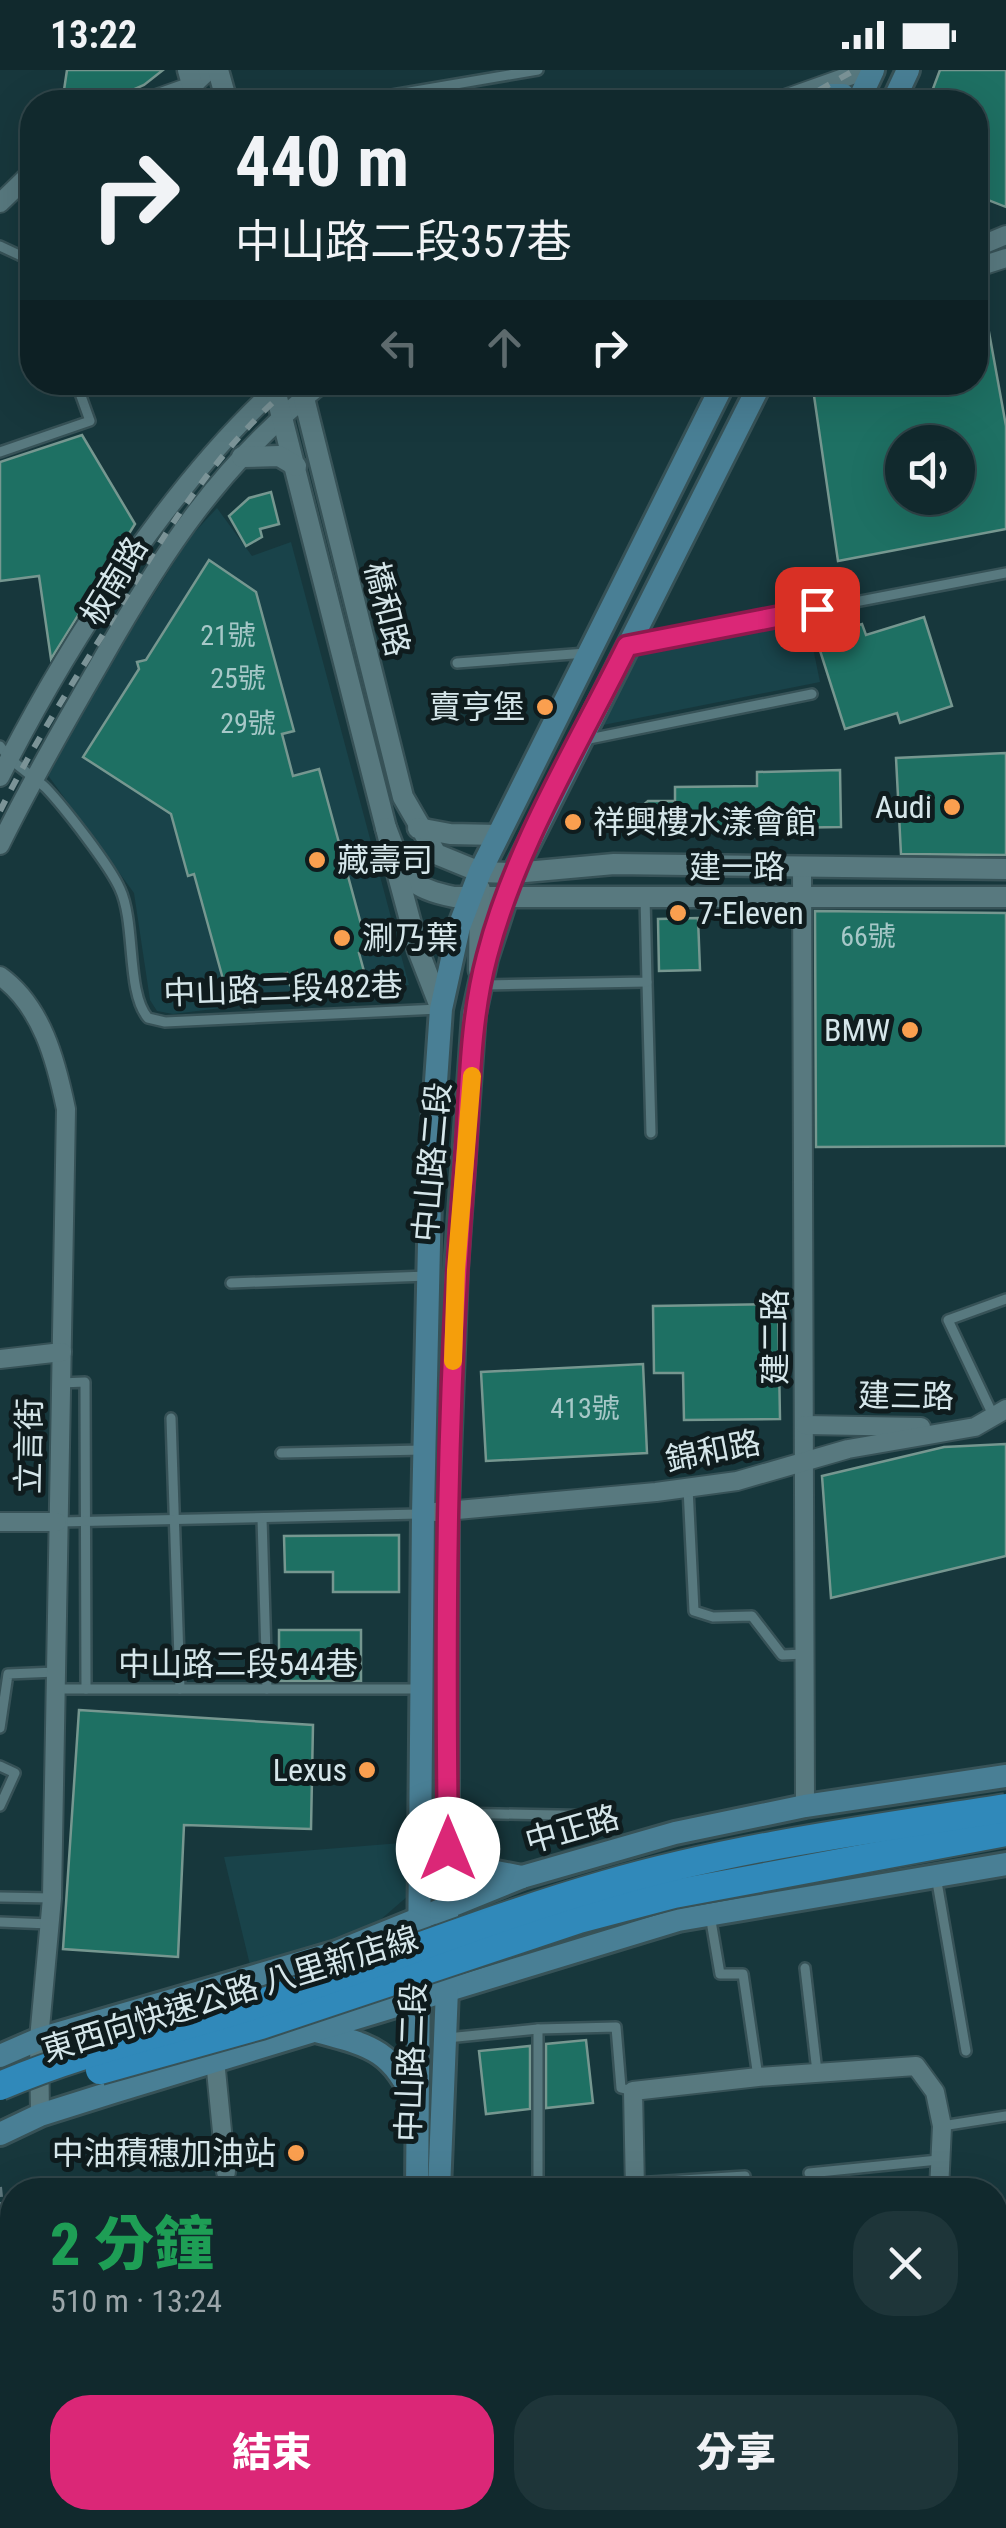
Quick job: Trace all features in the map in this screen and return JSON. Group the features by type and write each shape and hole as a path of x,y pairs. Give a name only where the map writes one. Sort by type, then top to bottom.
{"highway":[{"name":"東西向快速公路 八里新店線","path":"0,2086 41,2068 272,1999 605,1884 700,1860 1006,1808"},
{"name":"東西向快速公路 八里新店線","path":"0,2105 51,2084 261,2026 580,1919 762,1876 1006,1832"}],"main road":[{"name":"中山路二段","path":"417,2178 422,1514 431,1154 442,1009 458,927 474,898 480,872 718,395"},
{"name":"中山路二段","path":"439,2178 448,1909 447,1510 456,1270 474,1014 504,896 514,873 754,395"},
{"path":"534,832 533,862 541,871"},
{"name":"中正路","path":"0,2056 38,2039 337,1952 522,1877 675,1833 805,1806 1006,1776"},
{"path":"350,2019 420,1959 576,1906 674,1880 1006,1818"},
{"path":"448,1819 491,1871 522,1877"},
{"path":"0,2134 40,2115 678,1920 1006,1864"},
{"path":"337,1952 420,1959"},
{"path":"313,2030 354,2041 383,2056 402,2073 419,2111"}],"street":[{"path":"192,86 209,70"},
{"path":"835,90 869,70"},
{"path":"811,90 869,70"},
{"path":"0,203 20,184"},
{"name":"板南路","path":"0,777 3,756 150,535 195,474 268,395"},
{"name":"橋和路","path":"279,395 418,950 442,1009"},
{"name":"板南路","path":"0,844 33,778 145,582 175,538 298,395"},
{"name":"橋和路","path":"303,395 404,797 436,854 480,872"},
{"path":"242,457 279,456 296,466"},
{"name":"橋和路","path":"386,828 402,868 416,886 427,892 474,898"},
{"path":"418,828 450,834 498,835"},
{"name":"建一路","path":"480,872 514,873 614,864 1006,869"},
{"name":"建二路","path":"802,867 805,1806"},
{"name":"建一路","path":"474,898 1006,897"},
{"path":"474,898 481,985"},
{"name":"立言街","path":"0,976 26,1004 46,1038 66,1109 52,1898 38,2039 40,2115"},
{"path":"0,1359 62,1352"},
{"name":"建三路","path":"805,1425 975,1427 1002,1418"},
{"name":"錦和路","path":"422,1514 737,1481 803,1460 975,1427"},
{"path":"0,1522 57,1522"},
{"path":"216,2060 226,2172"},
{"path":"635,2178 633,2091 916,2066 935,2092 942,2126 939,2178"}],"lane":[{"path":"421,90 538,70"},
{"path":"0,452 90,421 81,395"},
{"path":"627,646 1006,572"},
{"path":"458,663 589,653"},
{"path":"580,741 812,694"},
{"name":"中山路二段482巷","path":"3,756 47,789 118,886 127,913 139,1000 148,1018 165,1022 442,1009"},
{"path":"644,897 651,1133"},
{"path":"481,985 647,982"},
{"path":"232,1283 428,1276"},
{"path":"1002,1418 948,1320 1006,1299"},
{"path":"61,1383 85,1382 86,1690"},
{"path":"170,1418 180,1690"},
{"path":"281,1453 424,1450"},
{"path":"688,1488 694,1611 713,1618 752,1616 782,1656 804,1654"},
{"path":"57,1522 422,1514"},
{"path":"262,1518 268,1689"},
{"name":"中山路二段544巷","path":"0,1728 8,1674 86,1690 421,1689"},
{"path":"0,1766 16,1773 0,1806"},
{"path":"448,1819 608,1816"},
{"path":"936,1876 966,2051"},
{"path":"0,1896 52,1898"},
{"path":"710,1915 720,1974 743,1974 758,2077"},
{"path":"0,1922 50,1924"},
{"path":"805,1968 817,2072"},
{"path":"445,2038 538,2029 616,2027 621,2088 633,2091"},
{"path":"538,2029 538,2178"},
{"path":"942,2126 1006,2116"},
{"path":"809,2173 938,2160"},
{"path":"723,2178 745,2176"}],"shaded area":[{"path":"217,508 252,556 291,542 409,985 173,1014 157,1011 150,1000 134,893 47,774 108,667 190,537"},
{"path":"807,619 820,682 603,725 639,652"},
{"path":"414,1842 409,1895 364,1934 250,1965 224,1857"}],"building":[{"path":"67,70 163,70 133,90 64,90"},
{"path":"940,70 1006,70 1006,207 988,200 988,90 932,90"},
{"path":"988,327 1006,426 1006,529 838,561 814,395 988,395"},
{"path":"82,435 135,524 51,659 39,576 0,581 0,462"},
{"path":"271,492 279,524 260,529 262,537 246,546 229,516 249,498"},
{"path":"209,560 256,592 294,731 282,734 293,776 319,769 368,950 359,953 365,975 290,985 287,973 226,990 194,874 188,876 171,814 83,757 139,669 137,662 146,660"},
{"path":"924,617 952,706 900,723 897,713 845,729 816,638 862,624 866,635"},
{"name":"Audi","path":"1006,753 1006,855 901,854 896,758"},
{"path":"840,770 841,827 648,830 639,817 641,807 648,801 675,801 675,787 757,786 757,772"},
{"name":"BMW","path":"815,911 1006,913 1006,1146 816,1147"},
{"path":"698,918 700,970 659,971 658,919"},
{"path":"778,1304 780,1419 684,1420 683,1373 654,1373 653,1306"},
{"path":"643,1364 647,1453 486,1461 481,1372"},
{"path":"1006,1444 1006,1556 831,1598 822,1476 944,1447"},
{"path":"399,1535 399,1592 333,1592 333,1572 285,1572 284,1536"},
{"path":"279,1630 361,1630 361,1681 279,1681"},
{"path":"79,1710 313,1725 311,1829 184,1825 178,1957 63,1949"},
{"path":"586,2040 593,2103 546,2108 546,2044"},
{"path":"530,2046 530,2109 486,2114 479,2051"}],"railway":[{"path":"819,90 855,70"},
{"path":"0,811 50,720 168,531 239,437 282,395"}],"slow traffic":[{"path":"453,1361 456,1270 472,1076"}],"place":[{"name":"賣亨堡","path":"545,707"},
{"name":"Audi","path":"952,807"},
{"name":"祥興樓水漾會館","path":"573,822"},
{"name":"藏壽司","path":"317,860"},
{"name":"7-Eleven","path":"678,913"},
{"name":"涮乃葉","path":"342,938"},
{"name":"BMW","path":"910,1030"},
{"name":"Lexus","path":"367,1770"},
{"name":"中油積穗加油站","path":"296,2153"}],"route":[{"path":"448,1849 447,1510 456,1270 474,1014 504,896 627,646 817,609"}]}
